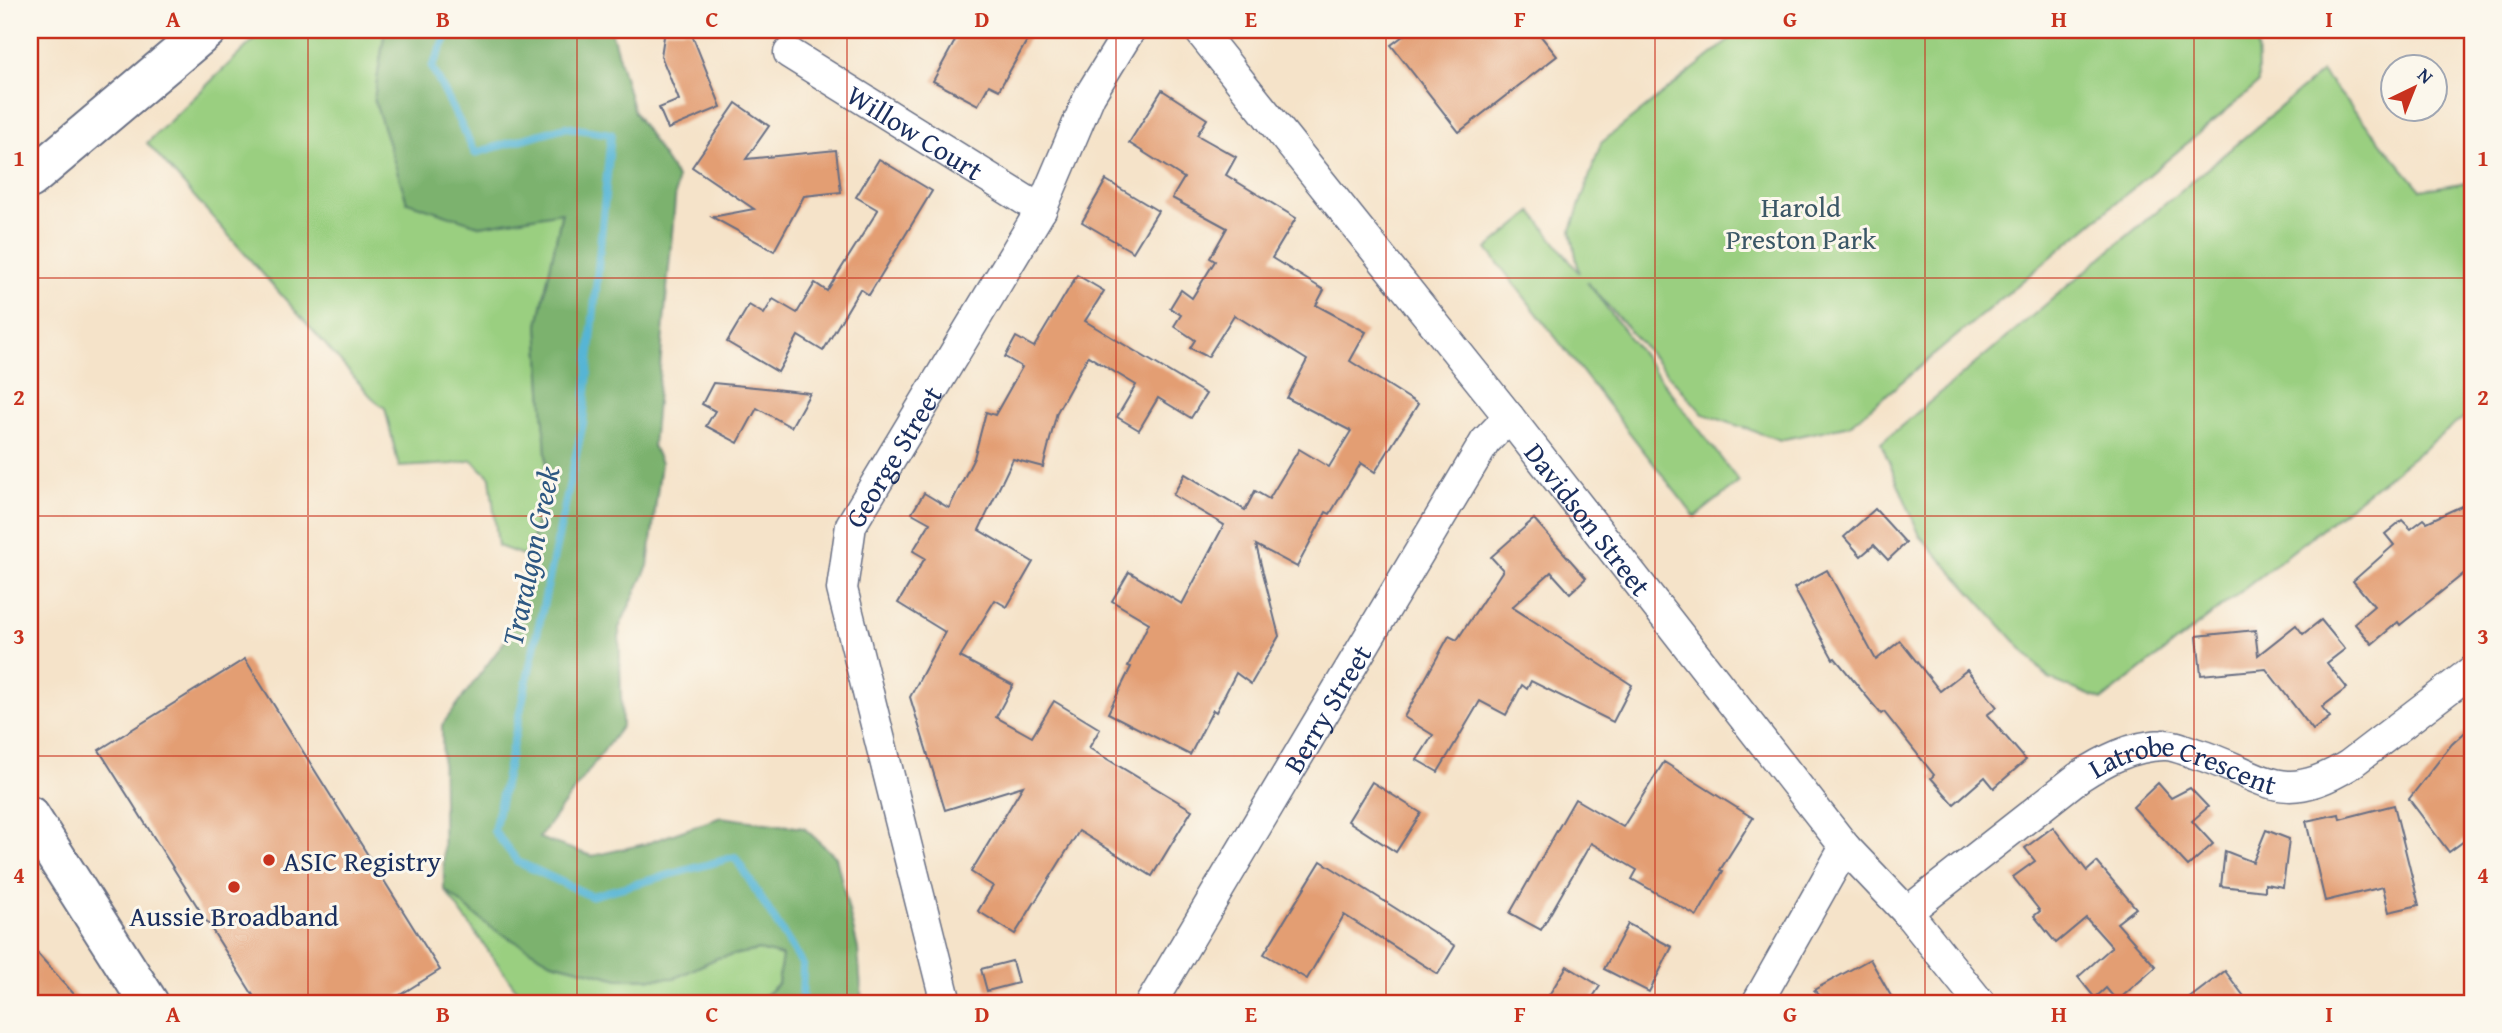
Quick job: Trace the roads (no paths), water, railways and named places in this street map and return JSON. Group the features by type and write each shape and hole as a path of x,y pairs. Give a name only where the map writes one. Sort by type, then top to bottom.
{"street":[{"path":"32,174 207,30"},
{"name":"George Street","path":"946,1003 842,589 852,525 1041,210 1090,95 1130,30"},
{"name":"Davidson Street","path":"1199,30 1509,416 1845,847 1907,912 1980,1003"},
{"name":"Willow Court","path":"789,54 1041,210"},
{"name":"Berry Street","path":"1151,1003 1485,442 1509,416"},
{"name":"Latrobe Crescent","path":"1907,912 2107,758 2166,744 2202,755 2274,786 2304,786 2328,778 2349,765 2472,671"},
{"path":"30,816 149,1003"},
{"path":"1757,1003 1845,847"}],"waterway":[{"name":"Traralgon Creek","path":"450,30 432,67 475,153 565,127 611,134 583,423 494,831 518,862 591,896 735,857 803,965 802,1003"}],"place":[{"name":"ASIC Registry","path":"269,860"},
{"name":"Aussie Broadband","path":"234,887"}],"park label":[{"name":"Harold Preston Park","path":"1801,222"}]}
